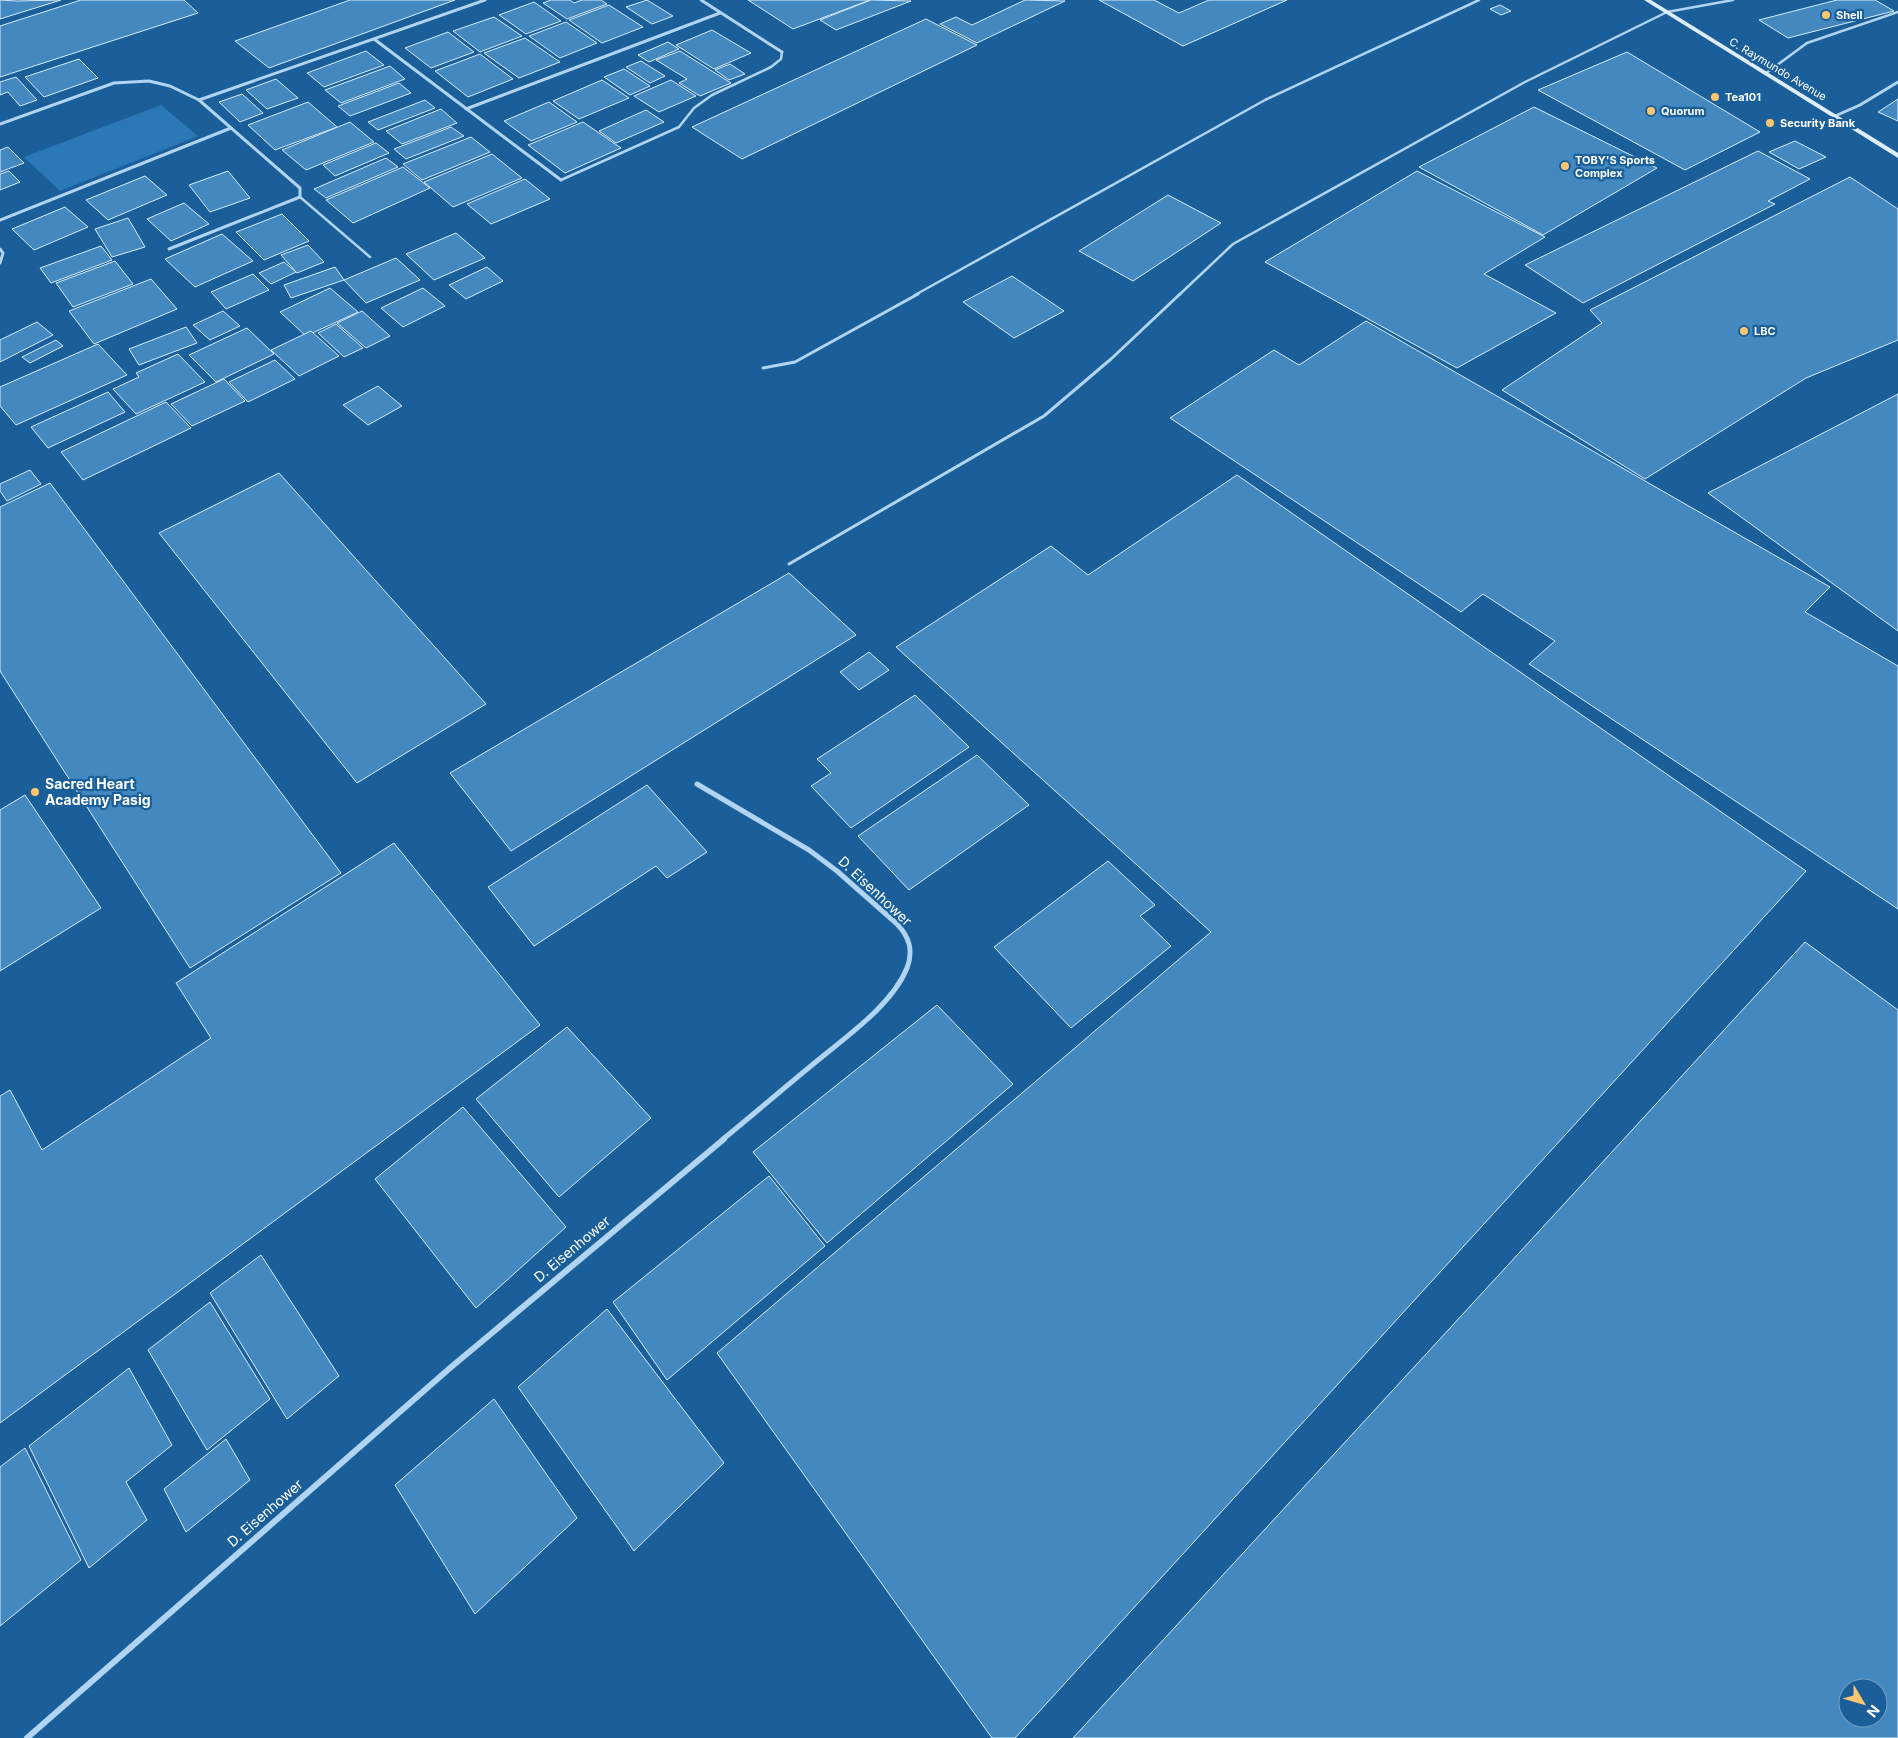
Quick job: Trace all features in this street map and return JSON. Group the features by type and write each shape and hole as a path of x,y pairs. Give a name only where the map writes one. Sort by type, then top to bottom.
{"main road":[{"name":"C. Raymundo Avenue","path":"1647,0 1898,156"}],"street":[{"path":"199,100 485,0"},
{"path":"701,0 782,52"},
{"path":"466,109 720,13"},
{"path":"374,39 561,180"},
{"path":"0,124 114,83 149,81 170,86 199,100 300,188 300,197 169,249"},
{"path":"1835,116 1860,105 1898,82"},
{"path":"0,220 231,128"},
{"path":"0,249 3,253 0,263"},
{"name":"D. Eisenhower","path":"27,1738 450,1368 867,1019 898,984 907,964 910,946 908,939 895,922 825,862 778,831 696,784"}],"lane":[{"path":"764,368 795,362 1265,100 1479,0"},
{"path":"790,564 1044,416 1111,360 1232,244 1525,82 1667,12 1733,0"},
{"path":"1765,74 1807,43 1898,12"},
{"path":"561,180 679,127 694,108 712,95 771,67 781,59 782,52"},
{"path":"300,197 370,258"}],"shaded area":[{"path":"161,105 198,136 60,191 24,157"}],"building":[{"path":"0,0 16,1 61,0 0,19"},
{"path":"81,0 184,0 198,13 0,77 0,26"},
{"path":"350,0 455,0 269,68 235,41"},
{"path":"551,0 570,0 574,3 582,0 601,0 607,4 567,19 543,3"},
{"path":"647,0 673,16 652,24 626,7"},
{"path":"748,0 870,0 793,29"},
{"path":"871,0 911,1 836,30 820,20"},
{"path":"1025,0 1065,1 977,43 940,24 956,17 972,25"},
{"path":"1099,0 1154,0 1179,13 1209,0 1287,0 1183,46"},
{"name":"Shell","path":"1837,0 1875,0 1894,11 1788,38 1759,20"},
{"path":"534,2 561,21 526,34 499,15"},
{"path":"609,5 643,27 602,43 569,20"},
{"path":"1500,5 1511,11 1501,15 1490,9"},
{"path":"494,17 522,36 480,52 453,31"},
{"path":"926,19 977,45 742,159 692,127"},
{"path":"566,22 597,43 560,58 529,36"},
{"path":"712,30 751,53 714,69 676,45"},
{"path":"448,32 474,52 431,68 405,48"},
{"path":"525,38 560,62 519,78 484,53"},
{"path":"668,42 679,49 649,62 638,55"},
{"path":"366,51 384,65 324,87 307,73"},
{"path":"680,51 731,83 700,96 679,83 687,79 656,60"},
{"name":"Quorum","path":"1627,52 1760,132 1685,170 1538,90"},
{"path":"480,54 513,79 468,97 435,71"},
{"path":"79,59 98,78 44,97 25,77"},
{"path":"641,61 665,76 650,83 626,67"},
{"path":"730,64 745,74 729,80 715,70"},
{"path":"390,66 405,79 341,103 325,90"},
{"path":"624,69 650,86 630,95 604,77"},
{"path":"16,77 37,100 20,106 8,92 0,95 0,82"},
{"path":"276,79 298,98 267,109 246,90"},
{"path":"602,80 629,98 579,119 553,101"},
{"path":"671,80 696,96 659,112 634,96"},
{"path":"399,83 411,93 350,116 338,106"},
{"path":"242,94 263,113 240,122 219,102"},
{"path":"1898,99 1898,121 1878,112"},
{"path":"425,100 435,108 378,130 368,122"},
{"path":"308,102 337,127 275,150 248,125"},
{"path":"549,102 577,122 531,141 504,121"},
{"path":"1534,107 1657,168 1543,235 1419,167"},
{"path":"441,109 457,123 402,144 386,131"},
{"path":"646,110 664,122 616,143 599,131"},
{"path":"350,122 374,142 306,170 282,150"},
{"path":"583,122 621,148 565,173 528,145"},
{"path":"451,127 464,136 406,159 394,149"},
{"path":"471,137 490,152 422,180 403,164"},
{"path":"1795,141 1826,157 1799,169 1769,152"},
{"path":"376,143 389,153 335,176 323,165"},
{"path":"8,147 24,163 0,172 0,150"},
{"path":"1758,151 1810,179 1768,201 1775,204 1583,303 1525,265"},
{"path":"492,154 522,178 453,207 424,182"},
{"path":"386,158 398,167 326,198 314,189"},
{"path":"403,167 430,188 353,223 326,200"},
{"path":"9,171 20,182 0,190 0,174"},
{"path":"228,171 250,198 210,212 189,185"},
{"path":"1417,171 1545,237 1484,274 1556,313 1457,368 1265,262"},
{"path":"145,176 167,195 108,220 86,200"},
{"name":"LBC","path":"1850,177 1898,209 1898,340 1806,378 1645,479 1502,390 1602,323 1590,310"},
{"path":"525,179 550,199 491,224 467,204"},
{"path":"1168,195 1221,223 1133,281 1079,251"},
{"path":"184,203 209,224 171,241 147,219"},
{"path":"65,207 88,227 34,250 12,229"},
{"path":"282,214 309,241 264,260 236,232"},
{"path":"128,218 145,247 112,257 95,229"},
{"path":"456,233 485,258 434,280 406,254"},
{"path":"222,234 253,261 195,287 165,259"},
{"path":"308,245 324,262 297,273 281,255"},
{"path":"101,246 112,260 51,283 40,268"},
{"path":"396,258 420,280 366,303 344,280"},
{"path":"115,261 133,284 73,307 56,283"},
{"path":"284,262 296,272 271,284 259,273"},
{"path":"335,267 344,280 291,298 284,285"},
{"path":"487,267 503,281 466,299 449,285"},
{"path":"253,274 269,290 226,309 211,292"},
{"path":"1012,276 1064,311 1014,338 963,302"},
{"path":"151,279 177,309 94,344 69,311"},
{"path":"330,288 358,312 306,336 280,312"},
{"path":"423,288 445,306 403,327 381,308"},
{"path":"223,311 240,326 210,340 193,325"},
{"path":"362,311 390,336 366,348 337,323"},
{"path":"1366,321 1830,587 1805,612 1898,666 1898,909 1529,664 1555,641 1483,594 1461,612 1170,418 1274,350 1299,365"},
{"path":"37,322 53,335 0,362 0,340"},
{"path":"336,324 363,348 344,357 318,333"},
{"path":"186,327 197,343 139,365 129,349"},
{"path":"247,328 274,354 216,382 189,355"},
{"path":"311,331 339,356 299,376 271,350"},
{"path":"56,340 63,346 30,363 22,357"},
{"path":"98,344 127,375 16,425 0,406 0,387"},
{"path":"178,354 205,382 136,414 113,389 139,377 136,373"},
{"path":"275,360 295,379 248,402 229,382"},
{"path":"224,379 245,401 192,426 171,404"},
{"path":"378,386 402,406 368,425 343,405"},
{"path":"108,392 125,412 48,448 31,427"},
{"path":"1898,394 1898,631 1708,493"},
{"path":"166,402 191,428 83,480 61,452"},
{"path":"30,470 41,484 7,501 0,491 0,484"},
{"path":"279,473 486,704 357,783 159,533"},
{"path":"1237,475 1806,871 1015,1738 992,1738 717,1353 1211,932 896,647 1051,546 1088,575"},
{"path":"50,483 341,873 190,968 0,671 0,507"},
{"path":"789,573 856,635 511,851 450,773"},
{"path":"869,652 889,670 859,690 840,672"},
{"path":"915,695 969,747 851,828 811,786 831,773 817,759"},
{"path":"977,755 1029,805 909,890 858,836"},
{"path":"647,785 707,852 667,878 656,866 534,946 488,887"},
{"path":"25,795 101,908 0,971 0,810"},
{"path":"394,843 540,1025 0,1423 0,1096 10,1090 42,1150 211,1038 176,983"},
{"path":"1108,861 1155,905 1140,916 1171,946 1071,1028 994,947"},
{"path":"1805,942 1898,1010 1898,1738 1073,1738"},
{"path":"937,1005 1013,1084 827,1243 753,1152"},
{"path":"567,1027 651,1118 559,1197 476,1099"},
{"path":"463,1107 566,1227 476,1308 375,1179"},
{"path":"769,1176 825,1246 667,1380 613,1302"},
{"path":"261,1255 339,1376 287,1419 210,1293"},
{"path":"210,1302 270,1399 207,1450 148,1350"},
{"path":"607,1309 724,1463 634,1551 518,1387"},
{"path":"129,1368 172,1445 126,1482 147,1520 89,1568 29,1446"},
{"path":"494,1399 577,1518 475,1614 395,1485"},
{"path":"226,1439 250,1480 186,1532 164,1489"},
{"path":"25,1448 81,1560 0,1626 0,1467"}],"place":[{"name":"Shell","path":"1826,15"},
{"name":"Tea101","path":"1715,97"},
{"name":"Quorum","path":"1651,111"},
{"name":"Security Bank","path":"1770,123"},
{"name":"TOBY'S Sports Complex","path":"1565,166"},
{"name":"LBC","path":"1744,331"},
{"name":"Sacred Heart Academy Pasig","path":"35,792"}]}
